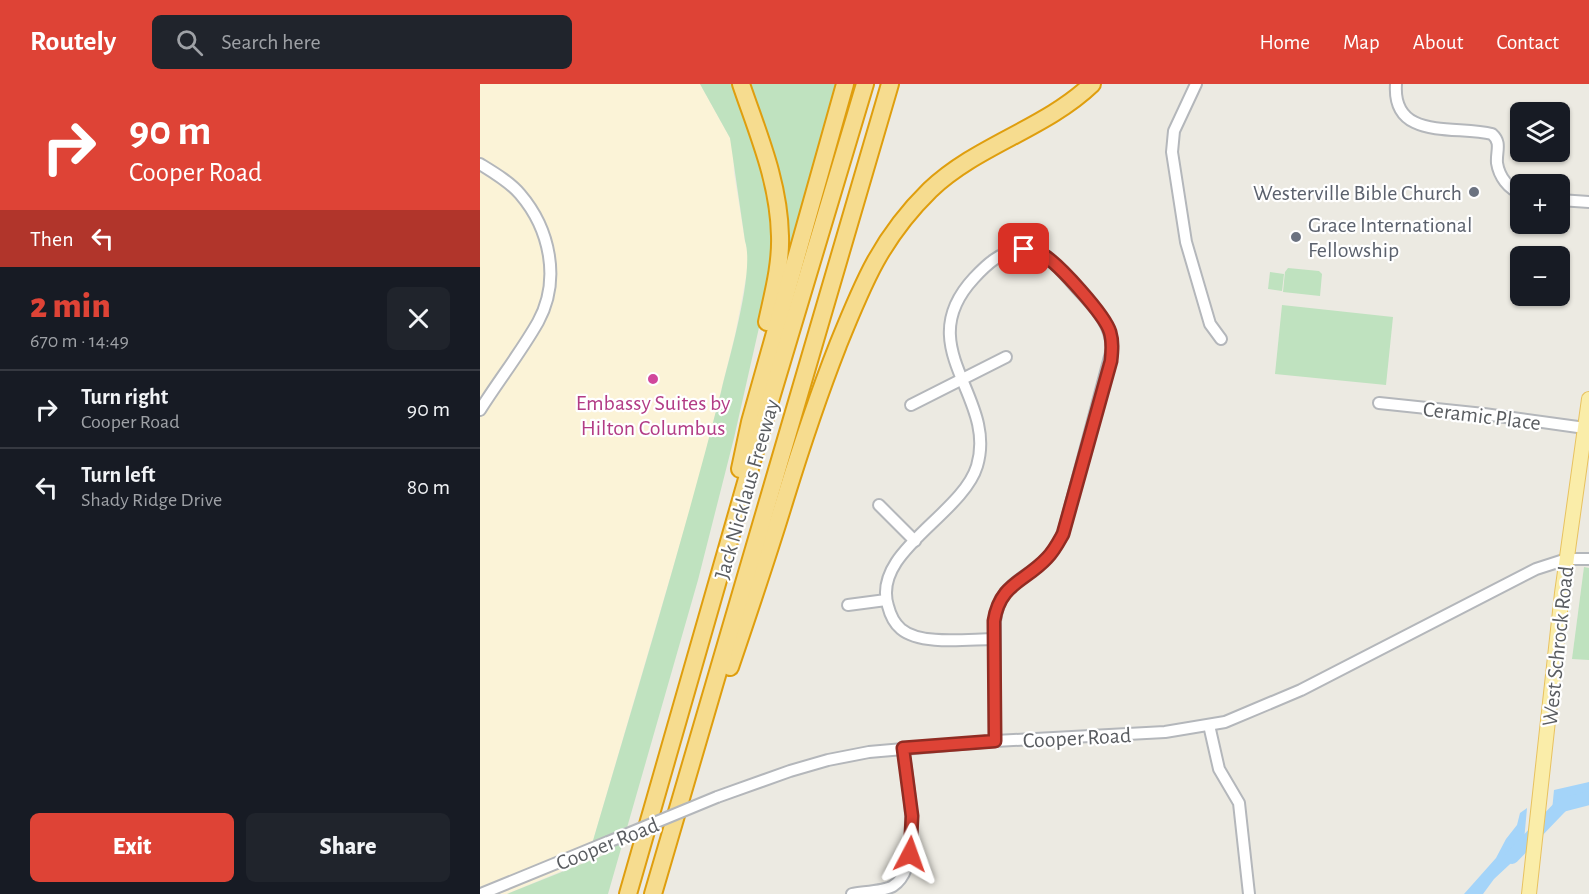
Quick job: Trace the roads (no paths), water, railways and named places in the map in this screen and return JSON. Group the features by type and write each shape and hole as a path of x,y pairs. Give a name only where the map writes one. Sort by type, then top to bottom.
{"highway":[{"path":"706,625 750,422 765,329 778,269 780,236 772,174 741,84"},
{"path":"750,422 845,84"},
{"name":"Jack Nicklaus Freeway","path":"628,894 753,458 865,84"},
{"name":"Jack Nicklaus Freeway","path":"653,894 890,84"},
{"path":"689,774 720,696 751,606 821,389 855,303 883,245 906,215 941,181 969,161 1066,106 1092,84"}],"main road":[{"name":"West Schrock Road","path":"1530,890 1566,560 1589,399"}],"street":[{"path":"1196,84 1174,131 1172,152 1186,242 1210,324 1221,339"},
{"path":"1396,84 1395,98 1401,113 1414,123 1429,127 1492,134 1497,138 1499,144 1497,162 1503,179 1510,186"},
{"path":"480,164 519,192 539,220 550,252 550,287 539,320 480,410"},
{"path":"1570,201 1589,202"},
{"path":"994,639 924,639 912,635 901,629 891,616 886,600 887,581 894,564 966,489 977,465 980,451 979,425 951,350 951,324 959,300 970,282 985,266 1009,251 1034,250 1054,263 1107,323 1112,337 1111,361 1063,534 1047,559 1010,586 999,602 994,621 995,741"},
{"path":"911,405 1006,357"},
{"name":"Ceramic Place","path":"1379,403 1585,428"},
{"path":"879,505 915,541"},
{"name":"Cooper Road","path":"481,894 759,781 828,760 903,748 1165,732 1209,725 1243,715 1280,700 1536,569 1566,560 1589,559"},
{"path":"848,605 886,600"},
{"path":"1209,725 1219,769 1239,802 1249,894"},
{"path":"852,894 892,888 908,867 912,816 903,748"}],"water":[{"path":"1589,782 1589,804 1572,807 1551,821 1554,790"},
{"path":"1527,808 1523,852 1494,879 1483,894 1464,894 1496,858 1517,825 1520,813"}],"waterway":[{"path":"1512,857 1562,805 1589,798"}],"place":[{"name":"Westerville Bible Church","path":"1474,192"},
{"name":"Grace International Fellowship","path":"1296,237"},
{"name":"Embassy Suites by Hilton Columbus","path":"653,379"}]}
